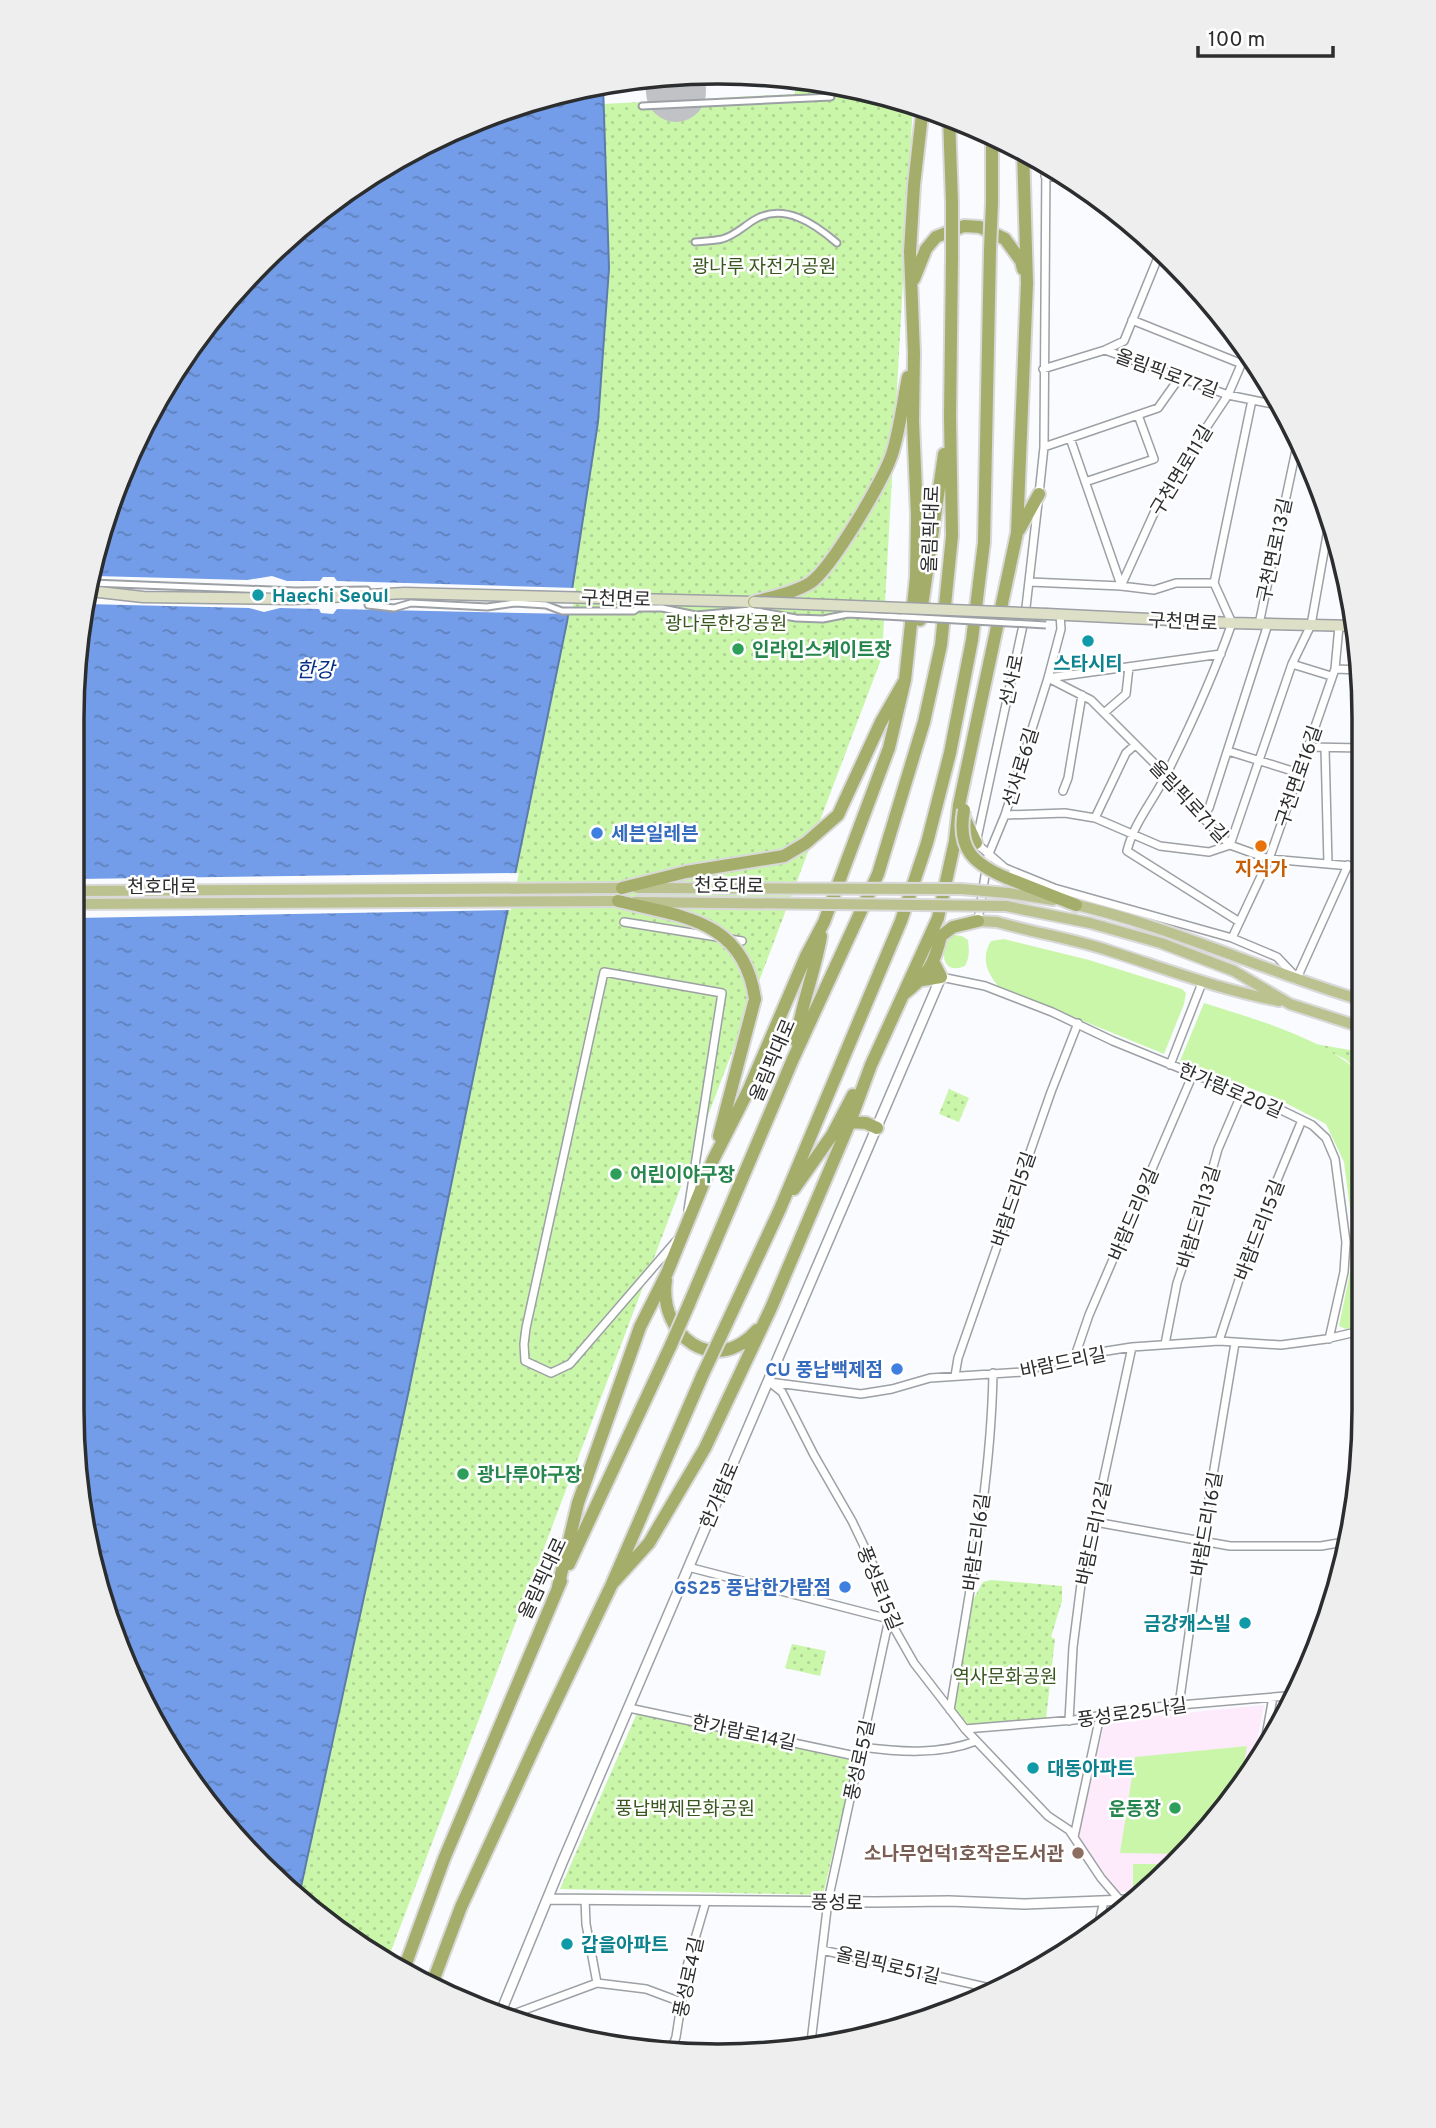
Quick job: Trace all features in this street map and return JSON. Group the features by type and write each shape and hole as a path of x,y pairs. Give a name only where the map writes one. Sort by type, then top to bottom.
{"highway":[{"path":"622,888 686,873 784,856 806,843 838,815 906,674 916,577 917,515 910,253 922,118"},
{"name":"올림픽대로","path":"407,1962 444,1859 558,1587 671,1346 793,1059 878,874 924,722 941,645 952,536 952,203 949,128"},
{"path":"435,1977 461,1907 612,1584 780,1209 901,921 927,843 950,753 972,640 984,542 992,146"},
{"path":"612,1584 649,1543 698,1460 771,1308 850,1122 871,1065 938,918 1003,631 1005,595 1017,533 1027,283 1023,163"},
{"path":"912,287 918,265 936,237 964,226 980,227 1005,239 1021,261 1027,283"},
{"path":"754,602 809,584 818,577 838,550 885,471 900,425 914,353"},
{"path":"558,1587 578,1503 640,1327 667,1273 713,1160 748,1091 824,922 889,748 915,646 950,416"},
{"path":"1017,533 1039,494"},
{"path":"961,808 976,843"},
{"path":"961,808 961,835 967,849 986,870 1076,905"},
{"path":"618,901 707,925 732,944 744,960 752,979 754,999 713,1160"},
{"path":"901,996 922,980 934,963 940,936 938,918"},
{"path":"793,1059 799,1020 816,964 824,922"},
{"path":"940,936 953,927 978,922"},
{"path":"922,980 941,977 934,963"},
{"path":"780,1209 832,1135 871,1065"},
{"path":"850,1122 866,1122 877,1129"},
{"path":"667,1273 665,1291 668,1316 682,1336 697,1347 716,1350 738,1346 757,1331 771,1308"}],"main road":[{"name":"구천면로","path":"97,592 143,597 293,599 405,593 754,602 1046,619 1060,614 1345,626"},
{"name":"천호대로","path":"84,891 961,889 1008,893 1076,905 1155,928 1352,997"},
{"name":"천호대로","path":"84,904 618,901 1006,906 1090,923 1160,943 1234,971 1290,1004 1352,1024"},
{"path":"978,922 997,922 1110,951 1202,983 1290,1004"}],"street":[{"path":"642,106 831,97"},
{"name":"선사로","path":"976,843 1025,615 1044,447 1045,176"},
{"path":"695,242 724,239 755,219 782,214 808,221 837,243"},
{"path":"1043,369 1105,350 1124,341 1157,261"},
{"path":"1132,320 1242,364"},
{"name":"올림픽로77길","path":"1105,350 1228,395 1268,403"},
{"name":"올림픽로77길","path":"1228,395 1242,364"},
{"path":"1044,447 1158,408 1180,377"},
{"name":"구천면로11길","path":"1121,586 1164,491 1228,395"},
{"name":"구천면로11길","path":"1214,583 1252,400"},
{"path":"1086,482 1154,459 1138,415"},
{"path":"1070,438 1121,586"},
{"name":"구천면로13길","path":"1263,624 1295,456"},
{"path":"1005,815 1065,813 1094,818 1160,846 1172,848 1209,852 1230,845 1292,664 1311,625 1326,541"},
{"path":"1030,582 1154,590 1176,583 1214,583 1232,623 1221,654 1166,775 1131,833 1127,850 1238,921"},
{"path":"99,583 296,591 367,590"},
{"path":"368,605 394,608 411,603 487,607 515,603 546,605 562,611 634,611 638,608 662,608 696,615 751,610 796,618 823,619 848,614 1046,619"},
{"name":"선사로6길","path":"978,922 988,856 1005,815 1048,678 1061,629 1060,614"},
{"path":"1201,816 1209,808 1228,751 1263,624"},
{"name":"구천면로16길","path":"1231,938 1269,859 1308,747 1333,673 1339,626"},
{"path":"1048,678 1221,654"},
{"path":"1292,664 1333,673 1350,671"},
{"path":"1104,713 1126,694 1129,667"},
{"name":"올림픽로71길","path":"1048,678 1091,700 1166,775 1230,845 1269,859 1352,866"},
{"path":"1063,791 1068,778 1082,695"},
{"name":"올림픽로71길","path":"1094,818 1126,753 1135,745"},
{"path":"1308,747 1352,748"},
{"path":"1325,748 1328,864"},
{"path":"1228,751 1299,773"},
{"path":"976,843 988,856 1005,867 1054,888 1231,938 1278,957 1297,978 1348,865"},
{"path":"624,922 742,941"},
{"path":"604,972 722,993 684,1231 570,1364 551,1373 526,1361 523,1344 526,1328 604,972"},
{"name":"한가람로20길","path":"941,977 985,986 1078,1023 1113,1041 1302,1120 1326,1138 1335,1159 1346,1242 1344,1272 1329,1339"},
{"name":"한가람로","path":"503,2006 941,977"},
{"path":"1170,1065 1202,983"},
{"name":"바람드리5길","path":"954,1376 1014,1195 1078,1023"},
{"name":"바람드리9길","path":"1075,1356 1089,1315 1193,1074"},
{"name":"바람드리13길","path":"1165,1344 1177,1283 1219,1149 1242,1093"},
{"name":"바람드리15길","path":"1219,1342 1251,1243 1302,1120"},
{"name":"바람드리길","path":"768,1381 861,1394 892,1390 930,1378 1022,1372 1075,1356 1132,1347 1219,1342 1281,1345 1352,1333"},
{"name":"바람드리16길","path":"1179,1705 1202,1541 1235,1343"},
{"name":"바람드리12길","path":"1069,1721 1073,1647 1081,1584 1132,1347"},
{"name":"바람드리6길","path":"950,1710 992,1419 993,1373"},
{"name":"풍성로15길","path":"768,1381 782,1392 852,1521 877,1573 889,1619 914,1663 976,1741 1048,1816 1069,1830 1101,1878 1122,1899"},
{"path":"1095,1522 1230,1546 1321,1546 1338,1543"},
{"path":"688,1567 889,1619"},
{"name":"풍성로5길","path":"812,2037 828,1901 889,1619"},
{"name":"풍성로25나길","path":"965,1729 1069,1721 1179,1705 1283,1697"},
{"path":"1268,1725 1273,1698"},
{"name":"한가람로14길","path":"629,1708 860,1757"},
{"path":"1074,1837 1100,1716"},
{"path":"861,1747 904,1753 963,1746 976,1741"},
{"name":"풍성로","path":"548,1899 1025,1904 1120,1900"},
{"path":"585,1899 586,1924 597,1983"},
{"path":"1100,1915 1104,1900"},
{"name":"풍성로4길","path":"672,2043 687,1966 706,1901"},
{"name":"올림픽로51길","path":"822,1950 982,1986"},
{"path":"520,2012 597,1983 646,1989 681,2002"}],"shaded area":[{"path":"1264,1705 1257,1744 1221,1796 1195,1828 1130,1892 1118,1892 1078,1838 1105,1721"}],"green space":[{"name":"광나루한강공원","path":"795,88 842,96 912,115 882,657 391,1952 332,1913 301,1888 407,1399 567,622 598,422 609,268 603,104 795,94"},
{"path":"954,935 968,940 967,963 957,968 948,965 944,956 947,938"},
{"path":"1004,939 1089,960 1182,989 1186,993 1184,1004 1164,1054 998,986 988,970 986,953 991,941"},
{"path":"1204,1003 1307,1039 1352,1067 1352,1225 1344,1162 1326,1124 1276,1098 1180,1061"},
{"path":"1310,1043 1352,1050 1352,1066 1345,1059"},
{"path":"949,1089 969,1098 959,1122 939,1114"},
{"path":"1352,1263 1352,1327 1346,1329 1339,1326"},
{"name":"역사문화공원","path":"991,1580 1062,1586 1062,1601 1051,1637 1055,1639 1046,1719 969,1725 954,1708 970,1605 983,1582"},
{"path":"792,1644 826,1651 820,1676 785,1668"},
{"name":"풍납백제문화공원","path":"637,1713 855,1759 823,1895 560,1889"},
{"name":"운동장","path":"1247,1746 1244,1763 1221,1796 1170,1854 1120,1853 1135,1757"},
{"path":"1133,1864 1160,1864 1136,1887 1133,1889"}],"water":[{"name":"한강","path":"603,94 609,268 598,422 567,622 407,1399 301,1888 241,1828 215,1796 169,1727 149,1690 118,1614 96,1534 89,1493 84,1410 84,718 89,635 106,554 132,475 169,401 215,332 241,300 300,241 332,215 401,169 475,132 554,106"}],"pier":[{"path":"100,576 247,580 272,576 287,581 320,581 323,577 334,577 337,581 576,588 572,614 337,609 333,614 321,613 319,609 280,608 264,612 249,608 94,604"},
{"path":"519,873 511,910 84,918 84,879"}],"runway":[{"path":"676,85 676,92"}],"place":[{"name":"Haechi Seoul","path":"258,595"},
{"name":"스타시티","path":"1088,641"},
{"name":"인라인스케이트장","path":"738,649"},
{"name":"세븐일레븐","path":"597,833"},
{"name":"지식가","path":"1261,846"},
{"name":"어린이야구장","path":"616,1174"},
{"name":"CU 풍납백제점","path":"897,1369"},
{"name":"광나루야구장","path":"463,1474"},
{"name":"GS25 풍납한가람점","path":"845,1587"},
{"name":"금강캐스빌","path":"1245,1623"},
{"name":"대동아파트","path":"1033,1768"},
{"name":"운동장","path":"1175,1808"},
{"name":"소나무언덕1호작은도서관","path":"1078,1853"},
{"name":"갑을아파트","path":"567,1944"}],"park label":[{"name":"광나루 자전거공원","path":"764,266"}]}
